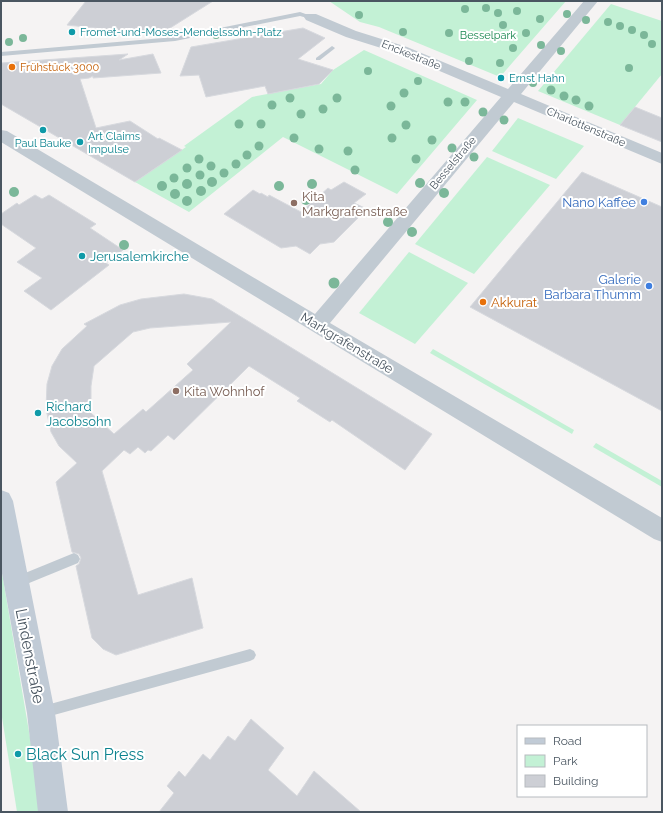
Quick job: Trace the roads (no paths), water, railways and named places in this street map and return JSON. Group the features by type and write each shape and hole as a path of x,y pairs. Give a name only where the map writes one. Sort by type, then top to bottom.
{"main road":[{"name":"Lindenstraße","path":"1,501 41,713 53,812"}],"street":[{"name":"Besselstraße","path":"317,325 591,1"},
{"name":"Enckestraße","path":"311,17 351,34 386,44 510,96"},
{"name":"Charlottenstraße","path":"510,96 662,159"},
{"name":"Markgrafenstraße","path":"1,135 662,531"},
{"path":"6,154 32,153"}],"lane":[{"path":"1,54 176,39 300,14 311,17"},
{"path":"318,60 332,48"},
{"path":"16,582 74,559"},
{"path":"41,713 250,655"}],"place":[{"name":"Fromet-und-Moses-Mendelssohn-Platz","path":"72,32"},
{"name":"Frühstück 3000","path":"12,67"},
{"name":"Ernst Hahn","path":"501,78"},
{"name":"Paul Bauke","path":"43,130"},
{"name":"Art Claims Impulse","path":"80,142"},
{"name":"Nano Kaffee","path":"644,202"},
{"name":"Kita Markgrafenstraße","path":"294,203"},
{"name":"Jerusalemkirche","path":"82,256"},
{"name":"Galerie Barbara Thumm","path":"649,286"},
{"name":"Akkurat","path":"483,302"},
{"name":"Kita Wohnhof","path":"176,391"},
{"name":"Richard Jacobsohn","path":"38,413"},
{"name":"Black Sun Press","path":"18,754"}],"park label":[{"name":"Besselpark","path":"488,35"}]}
